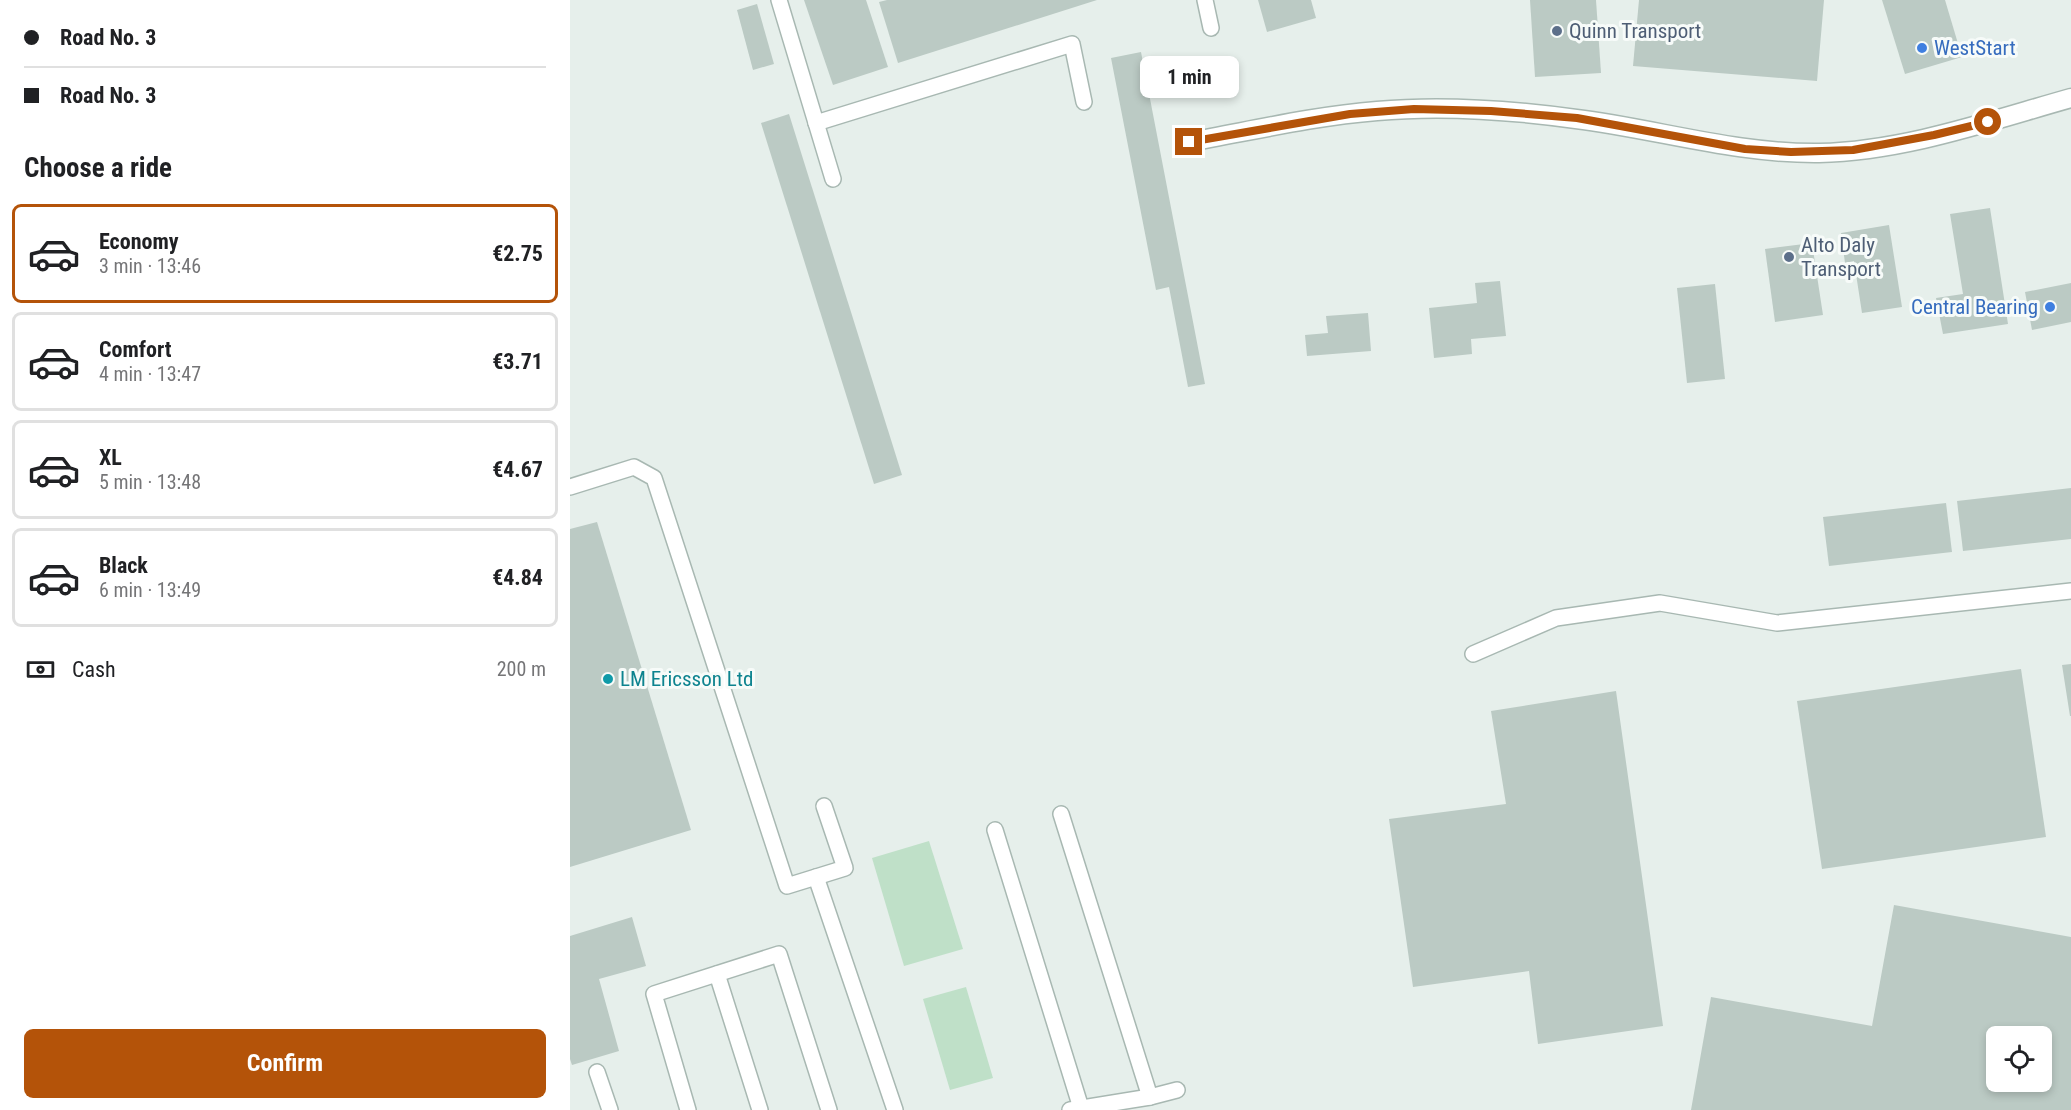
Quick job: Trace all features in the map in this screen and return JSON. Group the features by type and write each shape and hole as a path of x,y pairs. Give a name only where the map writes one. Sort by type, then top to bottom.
{"street":[{"path":"1189,142 1350,114 1450,109 1577,118 1745,149 1818,153 1853,150 1934,135 2071,98"}],"lane":[{"path":"779,0 833,179"},
{"path":"1205,0 1211,28"},
{"path":"816,123 1072,44 1084,102"},
{"path":"570,487 634,467 654,478 787,886 845,868 824,806"},
{"path":"1473,654 1556,618 1660,603 1777,623 2071,591"},
{"path":"1061,814 1150,1097"},
{"path":"994,830 1076,1109 1150,1097 1177,1090"},
{"path":"816,877 896,1110"},
{"path":"688,1110 654,994 779,954 829,1110"},
{"path":"717,974 760,1110"},
{"path":"597,1072 610,1110"}],"green space":[{"path":"929,841 963,949 904,966 872,858"},
{"path":"966,987 993,1078 950,1090 923,999"}],"building":[{"path":"804,0 866,0 888,67 833,85"},
{"path":"887,0 1097,0 898,63 879,2"},
{"path":"1258,0 1311,0 1316,18 1267,32"},
{"path":"1530,0 1596,0 1601,73 1535,77"},
{"path":"1639,0 1824,0 1817,81 1633,66"},
{"path":"1882,0 1945,0 1962,57 1905,74"},
{"path":"757,4 774,64 753,70 737,10"},
{"path":"1141,52 1205,384 1188,387 1169,287 1156,290 1111,58"},
{"path":"789,114 902,475 874,484 761,123"},
{"path":"1990,208 2008,324 1943,334 1936,298 1963,294 1950,214"},
{"path":"1889,225 1902,307 1862,313 1854,261 1845,263 1841,233"},
{"path":"1812,243 1823,315 1775,322 1765,249"},
{"path":"1500,281 1506,336 1471,339 1472,354 1434,358 1429,308 1477,303 1475,283"},
{"name":"Central Bearing","path":"2071,283 2071,322 2032,330 2025,292"},
{"path":"1715,284 1725,379 1687,383 1677,288"},
{"path":"1368,313 1371,351 1307,356 1305,335 1328,333 1326,316"},
{"path":"2071,488 2071,539 1963,551 1957,501"},
{"path":"1946,503 1952,552 1829,566 1823,517"},
{"name":"LM Ericsson Ltd","path":"597,522 691,830 570,867 570,529"},
{"path":"2071,664 2071,716 2070,716 2062,665"},
{"path":"2021,669 2046,837 1822,869 1797,701"},
{"path":"1616,691 1663,1026 1538,1044 1529,971 1413,987 1389,819 1506,804 1491,711"},
{"path":"1894,905 2071,937 2071,1110 1691,1110 1711,997 1872,1026"},
{"path":"632,917 646,966 599,979 619,1051 572,1065 570,1059 570,936"}],"place":[{"name":"Quinn Transport","path":"1557,31"},
{"name":"WestStart","path":"1922,48"},
{"name":"Alto Daly Transport","path":"1789,257"},
{"name":"Central Bearing","path":"2050,307"},
{"name":"LM Ericsson Ltd","path":"608,679"}],"route":[{"path":"1189,142 1350,114 1414,109 1491,111 1577,118 1745,149 1818,153 1891,144 1988,122"}]}
